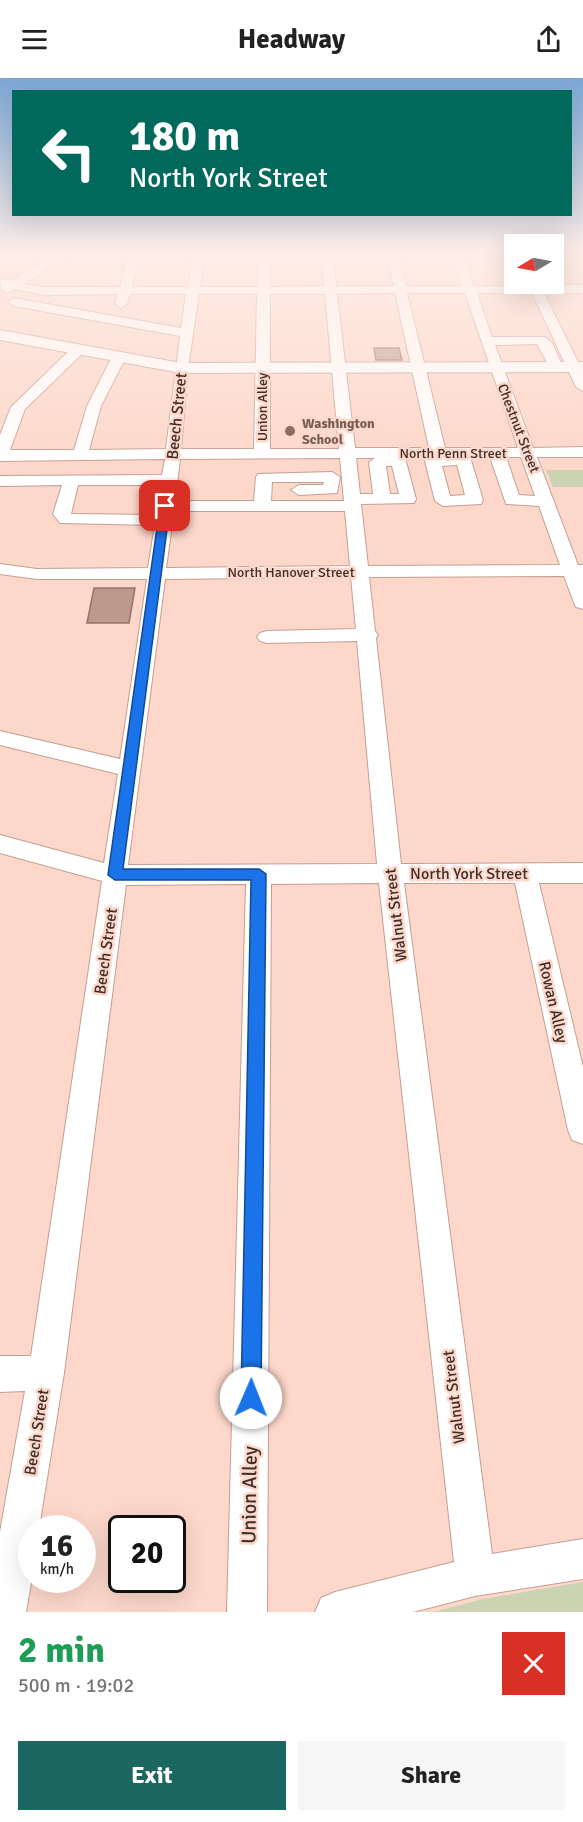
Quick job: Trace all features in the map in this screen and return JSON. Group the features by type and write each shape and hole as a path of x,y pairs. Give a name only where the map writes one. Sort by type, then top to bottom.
{"main road":[{"path":"0,334 181,368 578,367"}],"street":[{"path":"138,325 186,333"},
{"name":"Beech Street","path":"6,1612 46,1373 173,455 181,368 188,325"},
{"name":"Union Alley","path":"262,453 263,325"},
{"name":"Walnut Street","path":"334,325 368,635 390,873 474,1576"},
{"path":"382,499 377,462 434,455 419,368 409,325"},
{"name":"Chestnut Street","path":"482,325 546,501 578,570 583,603"},
{"path":"555,325 578,367 583,387"},
{"path":"487,341 540,340 545,343 556,367"},
{"path":"0,455 18,407 78,350"},
{"path":"80,455 94,406 119,357"},
{"path":"0,407 18,407"},
{"path":"496,452 512,500 546,501"},
{"name":"North Penn Street","path":"0,455 262,453 434,455 583,452"},
{"path":"72,480 62,514 66,519 164,513 262,498 354,503 382,499 408,499 399,461"},
{"path":"0,481 169,480"},
{"name":"North Hanover Street","path":"0,568 37,574 578,570"},
{"path":"267,637 368,635"},
{"path":"0,738 129,769"},
{"name":"North York Street","path":"0,844 115,875 583,873"},
{"name":"Union Alley","path":"248,1612 259,874"},
{"name":"Rowan Alley","path":"525,874 583,1130"},
{"path":"0,1374 46,1373"},
{"path":"335,1612 474,1576 583,1559"}],"green space":[{"path":"546,470 583,470 583,487 553,487"},
{"path":"583,1582 583,1612 434,1612 483,1599"}],"building":[{"path":"374,348 399,348 402,360 376,360"},
{"path":"94,588 135,588 129,623 87,623"}],"place":[{"name":"Washington School","path":"290,431"}],"route":[{"path":"165,506 115,875 259,874 251,1398"}]}
